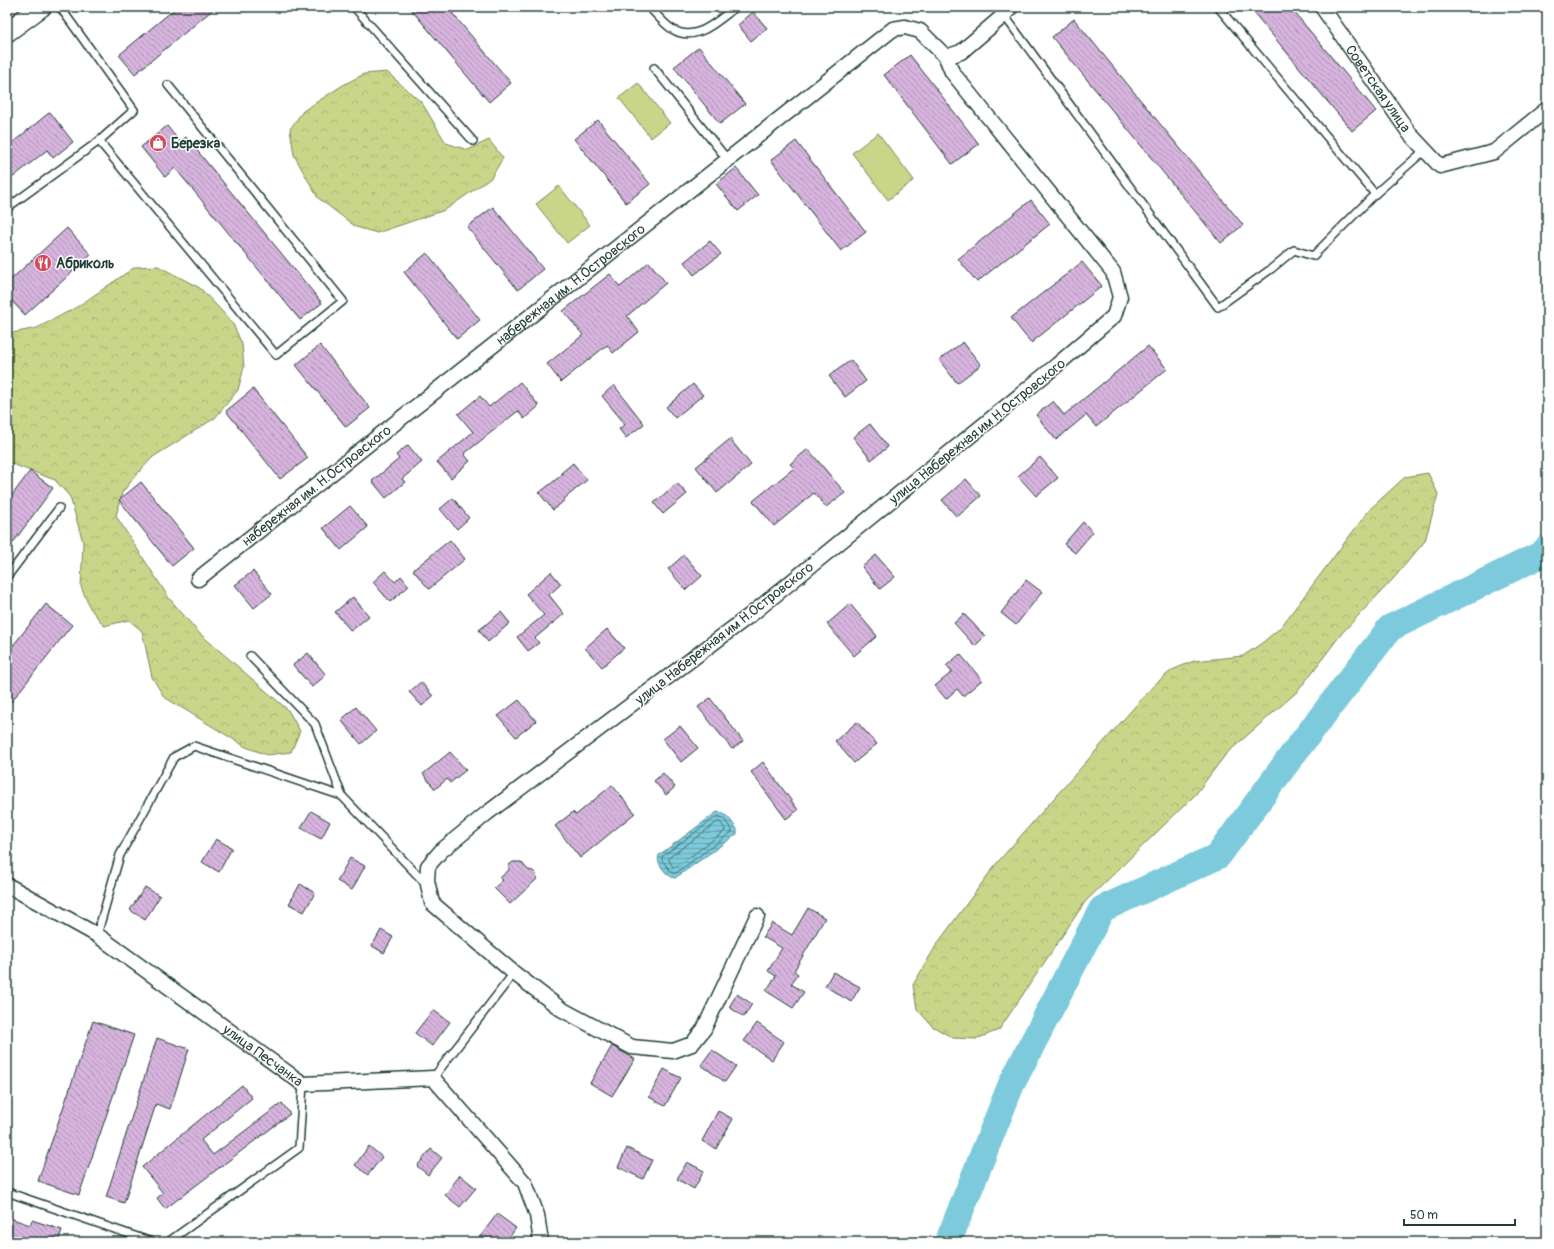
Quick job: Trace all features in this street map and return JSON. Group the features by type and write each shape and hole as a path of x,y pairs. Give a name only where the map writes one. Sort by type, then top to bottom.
{"street":[{"path":"7,32 41,7"},
{"name":"Советская улица","path":"1322,7 1410,134 1440,166 1494,152 1547,109"},
{"path":"946,57 960,52 1008,11"},
{"name":"набережная им. Н.Островского","path":"198,579 893,29 905,27 920,31 946,57 952,72 1113,272 1120,296"},
{"name":"улица Набережная им Н.Островского","path":"757,916 704,1029 692,1044 673,1050 632,1047 561,1009 514,973 432,903 427,880 428,866 441,851 486,814 753,613 1051,370 1114,316 1120,296"},
{"name":"улица Песчанка","path":"7,886 97,935 303,1084 433,1078"},
{"path":"433,1078 525,1183 537,1215 541,1242"}],"lane":[{"path":"7,208 99,142 134,110 60,7"},
{"path":"354,7 473,141"},
{"path":"649,7 672,29 693,34 704,31 736,7"},
{"path":"1218,7 1376,194"},
{"path":"1008,11 1218,307 1271,269 1294,250 1313,256 1376,194 1425,150"},
{"path":"654,68 727,159"},
{"path":"99,142 276,355 343,301 168,85"},
{"path":"7,577 59,508"},
{"path":"250,656 315,724 342,796 429,888"},
{"path":"97,935 120,855 174,757 194,746 342,796"},
{"path":"433,1078 514,973"},
{"path":"168,1242 299,1148 303,1084"},
{"path":"7,1192 152,1242"}],"green space":[{"path":"387,72 422,103 446,143 468,150 489,140 503,158 491,178 445,210 377,233 356,227 318,198 294,155 290,129 303,111 343,85 364,74"},
{"path":"638,83 670,123 651,138 619,98"},
{"path":"878,133 914,180 888,200 852,153"},
{"path":"559,186 590,225 567,243 536,204"},
{"path":"158,266 200,288 232,322 242,344 244,367 238,390 215,418 153,457 137,474 122,493 116,516 169,598 199,633 288,710 300,731 291,752 267,755 246,747 164,697 152,677 142,631 129,620 104,626 90,608 81,587 83,542 70,497 55,480 7,462 7,334 37,328 77,307 135,267"},
{"path":"1428,473 1438,494 1425,541 1394,578 1342,633 1298,691 1226,754 1195,795 1085,902 999,1030 976,1039 953,1038 932,1026 917,1009 913,985 937,944 996,864 1153,686 1172,670 1194,661 1243,656 1262,643 1280,628 1370,509 1405,477"}],"water":[{"path":"717,812 720,812 728,818 737,829 737,834 675,878 665,872 660,865 658,858 659,855"}],"building":[{"path":"177,7 216,7 135,74 119,55"},
{"path":"409,7 447,7 511,83 489,102"},
{"path":"1249,7 1290,7 1376,111 1352,131"},
{"path":"753,12 767,28 751,41 738,25"},
{"path":"1074,19 1243,225 1221,243 1052,37"},
{"path":"699,47 745,104 720,124 674,67"},
{"path":"910,55 979,144 952,164 884,75"},
{"path":"50,112 73,142 53,158 47,150 7,182 7,147"},
{"path":"598,120 650,184 626,203 574,139"},
{"path":"167,126 180,142 186,137 322,303 300,320 175,168 165,177 141,147"},
{"path":"796,141 866,232 841,251 771,160"},
{"path":"736,168 758,195 738,211 716,184"},
{"path":"1031,200 1050,224 977,282 958,259"},
{"path":"493,207 543,269 518,290 467,227"},
{"path":"67,228 91,255 25,315 7,296 7,283"},
{"path":"710,241 721,254 694,275 684,262"},
{"path":"427,253 480,320 457,339 404,272"},
{"path":"649,262 666,283 627,316 639,332 613,353 607,345 561,382 547,364 583,335 563,311 610,274 620,287"},
{"path":"1082,262 1102,286 1031,343 1011,318"},
{"path":"963,342 981,365 957,383 939,360"},
{"path":"320,345 370,408 346,427 296,365"},
{"path":"1148,346 1167,369 1096,427 1086,415 1056,440 1036,415 1053,401 1064,415"},
{"path":"851,360 866,381 845,397 829,376"},
{"path":"520,382 539,406 524,419 518,411 464,454 470,461 451,478 437,462 473,432 458,414 480,396 489,407"},
{"path":"693,384 703,395 675,418 666,407"},
{"path":"614,385 644,424 626,438 619,429 625,424 602,396"},
{"path":"253,389 308,458 280,479 226,411"},
{"path":"870,424 888,447 871,460 853,437"},
{"path":"730,439 751,465 717,493 696,467"},
{"path":"408,445 422,462 402,479 405,482 386,498 372,481 399,459 396,455"},
{"path":"808,449 845,493 826,507 814,493 774,526 753,501 794,468 790,464"},
{"path":"1040,457 1058,478 1036,496 1018,476"},
{"path":"573,463 587,480 553,510 539,493 563,474 561,473"},
{"path":"30,471 53,488 7,551 7,502"},
{"path":"966,479 981,496 957,517 942,500"},
{"path":"141,482 194,548 172,566 119,500"},
{"path":"677,483 687,494 663,514 654,503"},
{"path":"453,498 469,518 457,529 440,509"},
{"path":"350,506 368,527 341,550 323,528"},
{"path":"1083,522 1093,532 1075,553 1064,544"},
{"path":"450,540 465,559 429,589 413,570"},
{"path":"684,555 702,576 686,590 668,569"},
{"path":"876,555 895,577 880,589 862,567"},
{"path":"253,571 272,594 254,608 235,585"},
{"path":"385,571 395,582 401,576 409,586 390,602 373,582"},
{"path":"551,572 561,584 549,595 564,614 535,638 539,643 528,651 517,637 544,615 526,594"},
{"path":"1026,580 1042,592 1016,625 1001,613"},
{"path":"353,597 369,616 351,631 335,612"},
{"path":"46,604 72,625 7,707 7,653"},
{"path":"850,604 877,636 854,656 827,624"},
{"path":"501,612 510,623 488,642 479,630"},
{"path":"964,614 985,636 975,646 954,623"},
{"path":"607,629 624,648 602,667 585,648"},
{"path":"308,653 326,675 312,687 293,665"},
{"path":"960,654 982,680 963,696 957,689 946,699 935,686 952,672 946,666"},
{"path":"421,682 433,696 422,706 409,692"},
{"path":"710,698 743,741 732,749 698,707"},
{"path":"519,700 536,721 516,737 498,716"},
{"path":"356,707 376,731 361,744 341,720"},
{"path":"857,722 877,744 854,763 835,741"},
{"path":"680,726 698,748 681,762 663,739"},
{"path":"450,752 466,770 450,783 447,779 435,789 423,774"},
{"path":"763,762 798,810 786,819 751,772"},
{"path":"663,773 675,787 666,795 654,781"},
{"path":"612,785 635,813 580,858 555,826 573,812 576,815"},
{"path":"311,811 330,822 321,839 301,828"},
{"path":"216,839 232,848 219,872 202,862"},
{"path":"350,858 365,866 352,890 337,881"},
{"path":"513,862 521,862 528,870 533,871 536,874 537,879 510,904 494,888 503,880 500,878 509,870 509,865"},
{"path":"300,884 315,893 304,912 289,904"},
{"path":"145,887 160,896 145,920 130,910"},
{"path":"808,908 825,918 794,971 798,974 791,984 804,992 793,1008 766,991 776,976 768,971 782,948 763,937 772,923 792,935"},
{"path":"381,930 393,937 384,953 372,946"},
{"path":"833,972 860,987 851,1002 825,986"},
{"path":"737,994 752,1004 744,1017 729,1007"},
{"path":"433,1010 450,1022 432,1046 415,1033"},
{"path":"93,1021 134,1035 79,1195 38,1181"},
{"path":"757,1023 784,1042 772,1060 744,1041"},
{"path":"157,1038 189,1049 170,1109 156,1104 124,1203 106,1197"},
{"path":"612,1046 635,1059 612,1096 590,1083"},
{"path":"712,1050 736,1066 725,1082 701,1065"},
{"path":"664,1069 681,1078 665,1106 649,1097"},
{"path":"242,1085 252,1098 201,1140 213,1155 282,1103 290,1114 165,1209 157,1198 163,1193 142,1167"},
{"path":"718,1111 733,1119 716,1149 702,1141"},
{"path":"369,1146 382,1157 368,1175 355,1165"},
{"path":"627,1148 652,1160 643,1179 618,1167"},
{"path":"431,1149 442,1158 428,1175 417,1166"},
{"path":"687,1162 704,1171 694,1189 677,1179"},
{"path":"460,1175 476,1188 460,1207 445,1195"},
{"path":"497,1214 516,1228 506,1242 476,1242"},
{"path":"7,1217 30,1225 32,1220 62,1230 58,1242 7,1242"}],"waterway":[{"path":"948,1242 1011,1085 1102,909 1218,856 1293,754 1390,628 1540,555 1547,549"}],"place":[{"name":"Березка","path":"158,143"},
{"name":"Абриколь","path":"43,263"}]}
